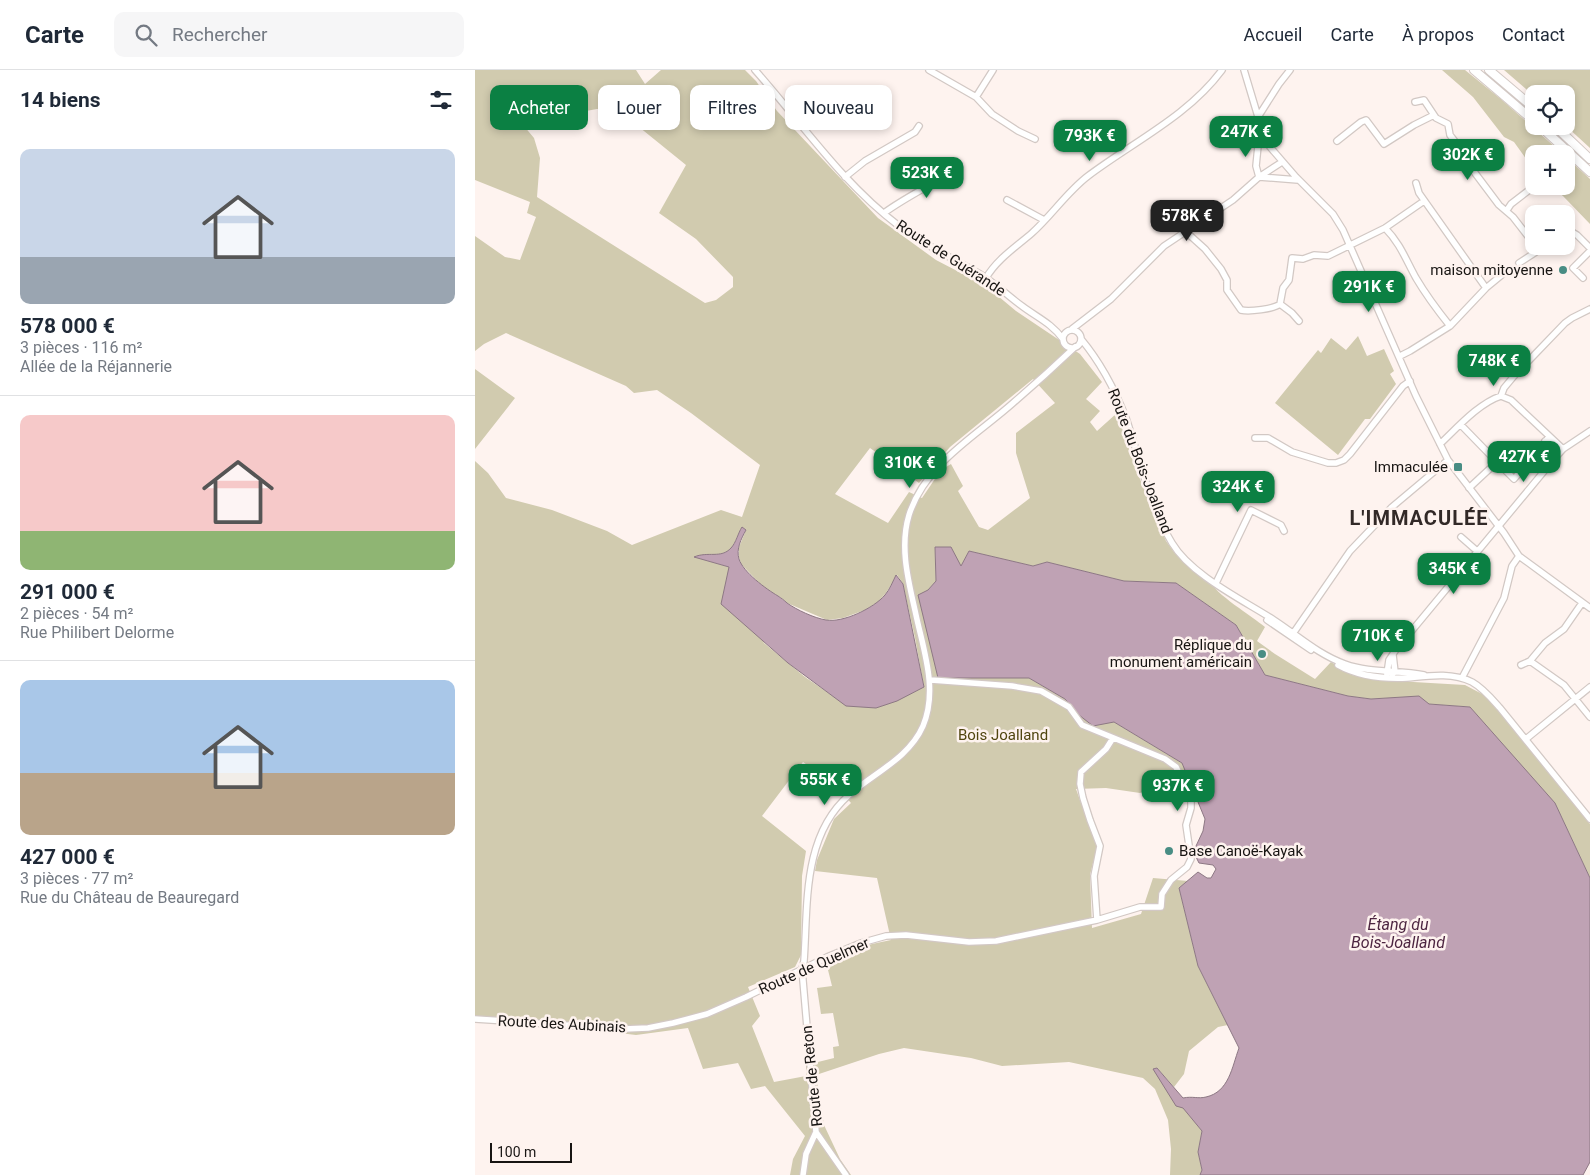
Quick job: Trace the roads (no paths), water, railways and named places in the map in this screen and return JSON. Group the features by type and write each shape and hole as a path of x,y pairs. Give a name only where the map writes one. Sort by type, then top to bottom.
{"highway":[{"path":"1474,70 1525,113"},
{"path":"1489,70 1525,100"},
{"path":"1550,135 1590,172"},
{"path":"1565,135 1590,159"}],"street":[{"name":"Route de Guérande","path":"755,70 823,154 884,214 923,243 985,278 1024,308 1053,326 1070,330"},
{"path":"929,70 976,97 992,114 1035,139"},
{"path":"976,97 993,70"},
{"path":"985,278 998,262 1033,232 1086,177 1165,124 1184,109 1222,70"},
{"path":"1244,70 1258,117 1270,147 1281,162 1333,214 1343,230 1410,381 1448,460 1519,556 1590,608"},
{"path":"1258,117 1290,70"},
{"path":"1415,102 1424,100 1436,118 1448,124 1450,134 1473,166 1475,173 1499,205 1507,210 1525,233"},
{"path":"1337,141 1366,120 1385,144 1413,125 1434,115"},
{"path":"845,177 865,161 915,132 919,126"},
{"path":"1259,136 1256,166 1259,177"},
{"path":"1473,166 1481,163 1499,150"},
{"path":"1060,362 1063,355 1064,335 1089,318 1111,299 1164,246 1185,230 1233,200 1259,177 1281,162"},
{"path":"884,214 904,199 935,183 958,168"},
{"path":"1259,177 1299,180"},
{"path":"1416,183 1419,193 1487,288"},
{"path":"1507,210 1511,204 1525,193"},
{"path":"1007,200 1044,220"},
{"path":"1185,230 1205,249 1221,269 1227,280 1227,290 1241,310 1251,312 1263,308 1275,308 1280,304 1283,288 1289,280 1292,258 1303,260 1314,255 1328,256 1385,228 1424,200"},
{"path":"1385,228 1403,252 1428,298 1450,326"},
{"path":"1575,233 1590,249 1573,268 1583,278"},
{"path":"1519,264 1528,255"},
{"path":"1400,356 1410,352 1450,326 1503,274"},
{"path":"1280,304 1299,321"},
{"path":"1501,396 1504,388 1514,376 1565,323 1590,309"},
{"path":"1064,341 1069,347 1076,347 1089,318"},
{"name":"Route de Guérande","path":"1053,326 1064,341"},
{"path":"1070,330 1077,331 1081,337"},
{"name":"Route du Bois-Joalland","path":"1081,337 1109,380 1127,418 1155,510 1172,543 1185,560 1292,635 1342,667 1358,673 1392,675 1395,672 1463,678 1472,682 1488,694 1590,819"},
{"name":"Route du Bois-Joalland","path":"1076,347 1083,349 1095,358"},
{"name":"Route de Reton","path":"846,1175 816,1132 803,969 810,871 821,836 835,809 849,795 908,749 917,738 923,725 928,706 931,680 906,561 906,534 912,508 924,484 936,469 1076,347"},
{"path":"1255,438 1267,438 1292,452 1328,463 1336,463 1344,460 1350,454 1403,386 1410,381"},
{"path":"1439,444 1474,412 1501,396 1511,400 1547,439 1557,456"},
{"path":"1461,425 1514,479 1547,439"},
{"path":"1372,673 1389,660 1563,449 1590,431"},
{"path":"1547,439 1563,449"},
{"path":"1292,635 1350,551 1387,512 1448,460"},
{"path":"1469,488 1497,462"},
{"path":"1216,583 1251,510 1281,525 1284,531"},
{"path":"1461,537 1477,551"},
{"path":"1463,678 1504,598 1512,566 1519,556"},
{"name":"Route du Bois-Joalland","path":"1237,597 1292,635"},
{"path":"1521,665 1530,661 1545,643 1564,629 1583,603"},
{"path":"1393,655 1395,672"},
{"path":"1387,674 1389,660"},
{"path":"1530,661 1563,685 1590,717"},
{"name":"Route du Bois-Joalland","path":"1387,674 1407,678 1424,675"},
{"path":"931,680 1012,686 1041,691 1069,707 1082,725 1113,738 1107,749 1081,772 1080,784 1089,820 1100,846 1094,876 1097,920"},
{"path":"1526,739 1590,687"},
{"name":"Route de Quelmer","path":"648,1028 707,1014 861,943 886,936 906,935 969,942 997,941 1097,920 1140,907 1161,907 1161,894 1171,880 1190,863 1186,825 1191,808 1191,799 1176,766 1165,759 1113,738"},
{"name":"Route des Aubinais","path":"475,1020 624,1029 648,1028"},
{"path":"803,1175 806,1154 816,1132"}],"water":[{"path":"742,527 746,530 739,544 738,555 745,569 761,585 787,603 816,617 833,620 858,614 874,605 885,595 896,575 903,584 924,687 897,701 876,708 846,706 788,663 721,604 729,567 694,557 719,554 727,551 731,548"},
{"name":"Étang du Bois-Joalland","path":"935,547 951,547 961,566 969,551 1033,566 1047,562 1124,581 1176,583 1236,625 1265,675 1348,696 1371,699 1419,696 1429,704 1470,707 1555,803 1590,878 1590,1162 1583,1175 1200,1175 1202,1170 1198,1152 1202,1131 1183,1108 1176,1106 1153,1069 1157,1068 1183,1098 1206,1097 1220,1090 1225,1084 1232,1071 1239,1048 1198,966 1179,888 1198,872 1207,878 1211,878 1216,869 1213,865 1199,863 1196,857 1196,846 1203,831 1205,819 1182,763 1114,722 1093,726 1079,715 1065,699 1029,678 938,678 918,595 928,590 936,581"}],"place":[{"name":"maison mitoyenne","path":"1563,270"},
{"name":"Immaculée","path":"1458,467"},
{"name":"Réplique du monument américain","path":"1262,654"},
{"name":"Base Canoë-Kayak","path":"1169,851"}],"district":[{"name":"L'IMMACULÉE","path":"1419,518"}],"park label":[{"name":"Bois Joalland","path":"1003,735"}]}
